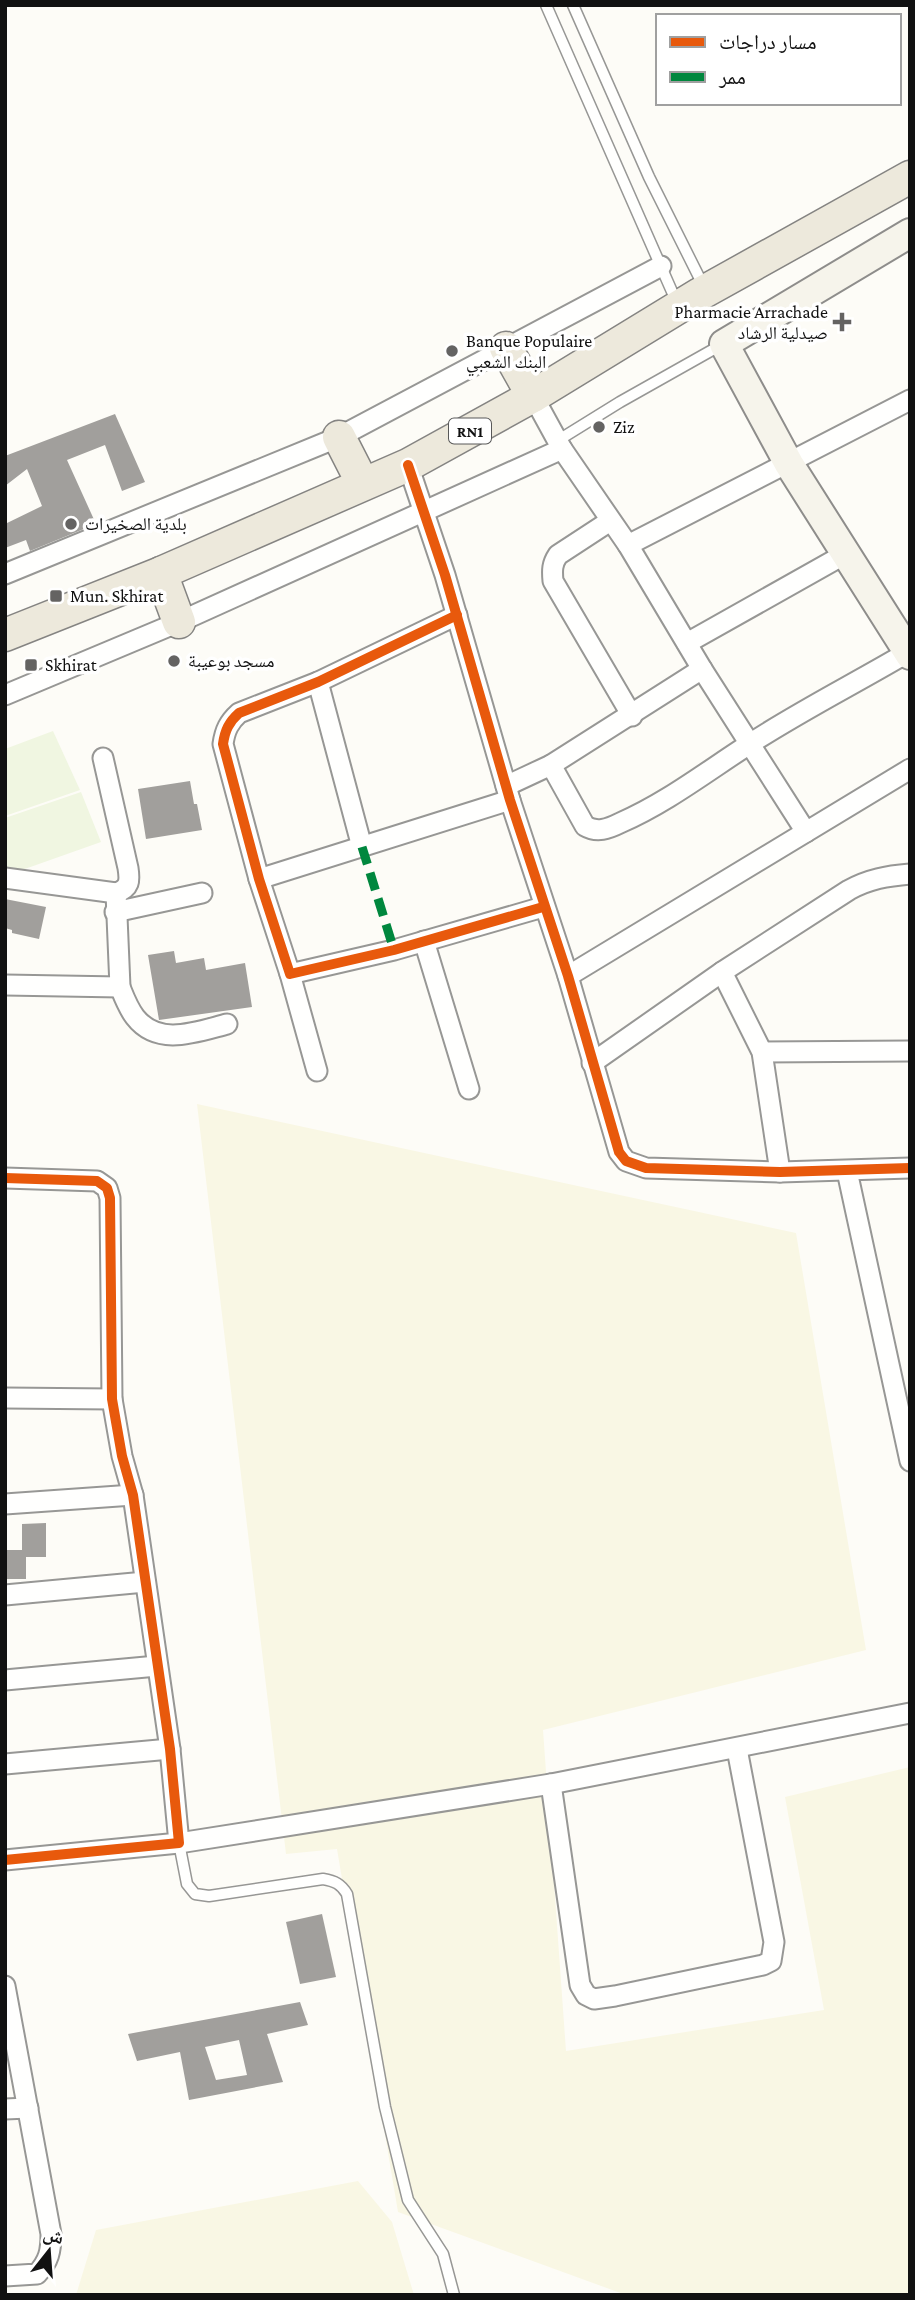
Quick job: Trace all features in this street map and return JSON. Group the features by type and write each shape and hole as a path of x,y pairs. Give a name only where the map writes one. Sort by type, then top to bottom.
{"main road":[{"name":"RN1","path":"5,635 161,573 408,465 533,396 706,290 910,177"},
{"path":"506,348 533,396"},
{"path":"339,437 363,484"},
{"path":"161,573 179,622"}],"street":[{"path":"551,765 585,826 592,830 604,830 678,792 750,744 909,653 789,464 724,344 910,233"},
{"path":"5,574 339,437 661,266"},
{"path":"533,396 560,445 628,545 702,669 806,832"},
{"path":"628,545 910,400"},
{"path":"5,695 179,622 425,512 560,445"},
{"path":"408,465 457,615 543,907 568,976 619,1152 626,1161 646,1168 780,1172 910,1168"},
{"path":"610,521 558,555 552,563 553,582 632,716"},
{"path":"687,643 847,553"},
{"path":"317,1071 290,974 259,879 223,744 225,731 230,721 239,713 318,682 457,615"},
{"path":"259,879 362,847 508,793 702,669"},
{"path":"318,682 362,847"},
{"path":"103,758 130,881 116,902 120,987 133,1014 158,1034 189,1034 227,1024"},
{"path":"568,976 910,769"},
{"path":"592,1063 722,972 866,880 910,874"},
{"path":"5,878 116,902 202,893"},
{"path":"290,974 424,941 543,907"},
{"path":"424,941 469,1089"},
{"path":"722,972 762,1052 780,1172"},
{"path":"5,985 120,987"},
{"path":"762,1052 910,1051"},
{"path":"847,1171 908,1438 910,1461"},
{"path":"5,1178 97,1181 107,1188 110,1198 112,1399 122,1456 133,1496 170,1749 179,1843"},
{"path":"5,1398 112,1399"},
{"path":"5,1504 133,1496"},
{"path":"5,1595 145,1582"},
{"path":"5,1680 157,1666"},
{"path":"5,1860 179,1843 551,1784 910,1713"},
{"path":"5,1764 170,1749"},
{"path":"551,1784 580,1985 586,1995 594,1999 615,1996 763,1965 771,1961 775,1941 737,1749"},
{"path":"5,1986 51,2234 51,2252 46,2264 37,2274 12,2276 13,2295"},
{"path":"5,2109 28,2108"}],"lane":[{"path":"546,5 679,307"},
{"path":"573,5 649,177 706,290"},
{"path":"560,445 620,402 724,344"},
{"path":"179,1843 187,1884 195,1894 209,1896 323,1880 342,1886 347,1894 367,1994 385,2107 408,2200 443,2254 454,2295"}],"shaded area":[{"path":"197,1104 796,1233 866,1650 543,1730 566,2051 824,2010 785,1797 910,1767 910,2295 626,2295 398,2212 337,1849 286,1854"},
{"path":"358,2181 392,2222 414,2295 76,2295 96,2230"}],"green space":[{"path":"53,731 80,790 5,816 5,749"},
{"path":"81,792 101,842 5,876 5,818"}],"building":[{"path":"115,414 145,482 122,491 105,445 67,460 96,524 30,551 26,540 5,548 5,524 42,506 27,469 5,486 5,456"},
{"path":"190,781 202,830 146,839 138,789"},
{"path":"5,899 46,907 39,939 12,933 12,930 5,928"},
{"path":"174,951 176,963 204,958 206,970 245,963 252,1007 159,1020 148,955"},
{"path":"46,1523 46,1557 26,1557 26,1579 5,1579 5,1550 22,1550 22,1524"},
{"path":"322,1914 336,1977 300,1984 286,1922"},
{"path":"300,2002 308,2025 267,2034 283,2082 189,2100 180,2052 137,2061 128,2034","holes":["239,2040 247,2075 216,2080 205,2047"]}],"marked path":[{"path":"362,847 394,950"}],"cycle path":[{"path":"408,465 445,575 510,800 568,976 619,1152 626,1161 646,1168 780,1172 910,1168"},
{"path":"457,615 318,682 239,713 233,720 226,730 223,744 259,879 290,974 394,950 543,907"},
{"path":"5,1178 97,1181 107,1188 110,1198 112,1399 122,1456 133,1495 170,1749 179,1843 5,1860"}],"place":[{"name":"Pharmacie Arrachade صيدلية الرشاد","path":"842,322"},
{"name":"Banque Populaire البنك الشعبي","path":"452,351"},
{"name":"Ziz","path":"599,427"},
{"name":"بلدية الصخيرات","path":"71,524"},
{"name":"Mun. Skhirat","path":"56,596"},
{"name":"مسجد بوعيبة","path":"174,661"},
{"name":"Skhirat","path":"31,665"}]}
